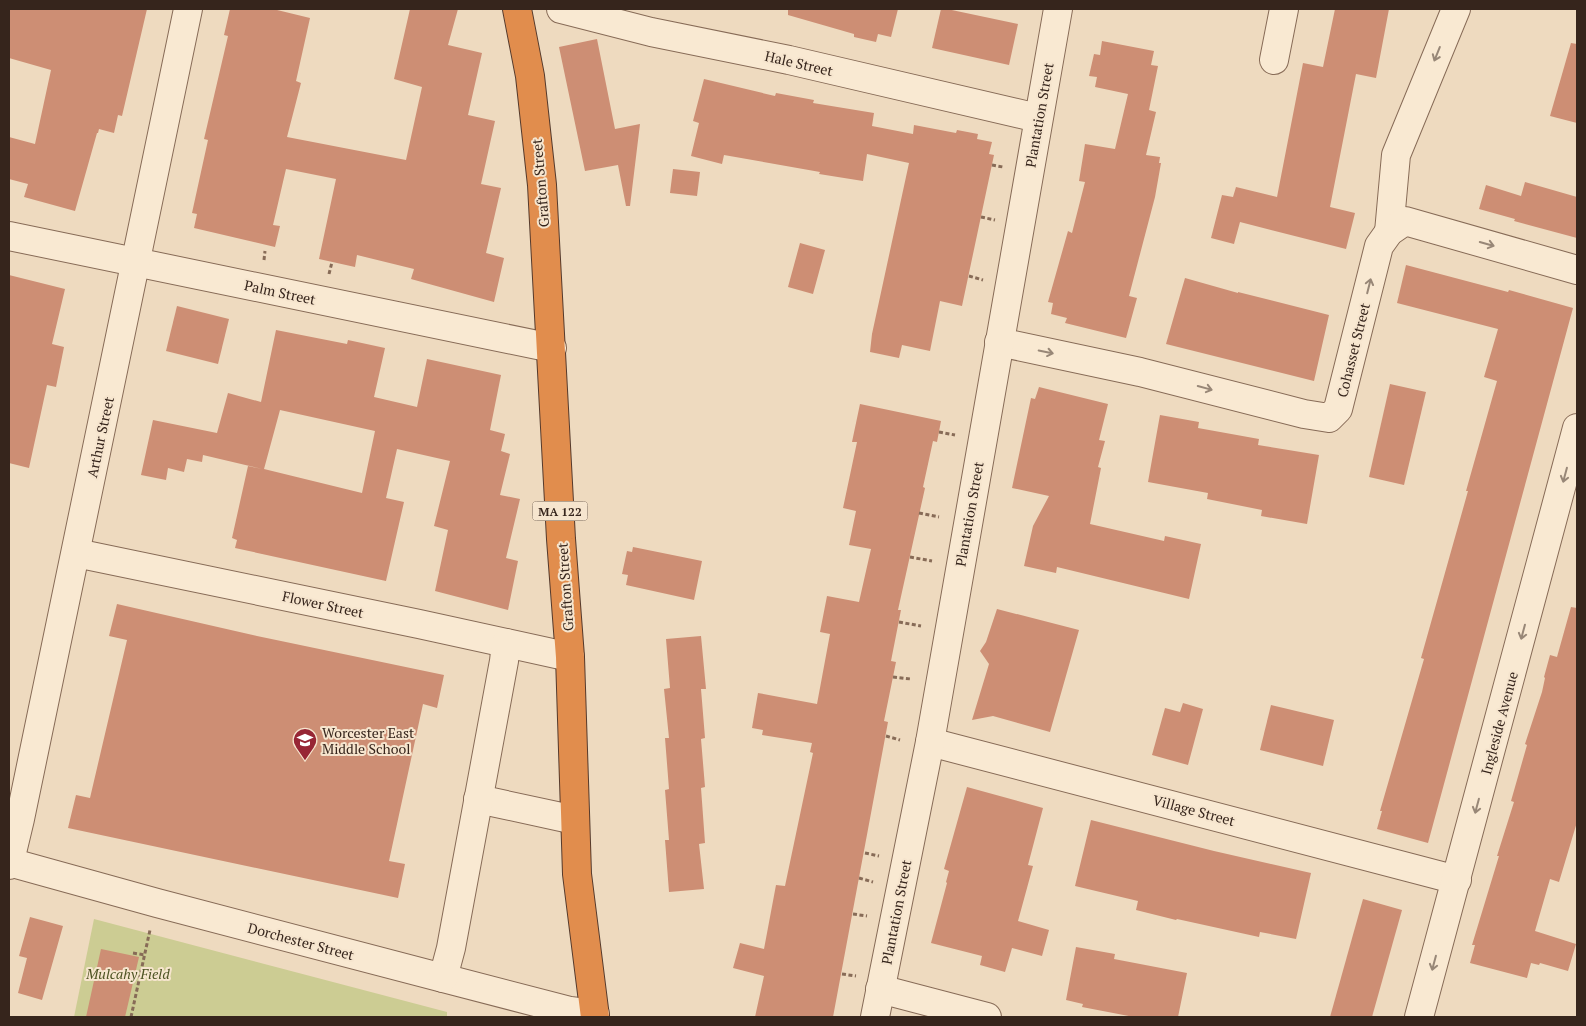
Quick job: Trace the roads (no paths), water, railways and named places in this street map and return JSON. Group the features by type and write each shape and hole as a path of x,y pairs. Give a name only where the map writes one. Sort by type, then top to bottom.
{"highway":[{"name":"Grafton Street","path":"517,9 530,76 542,185 561,539 570,657 577,874 595,1016"}],"street":[{"name":"Arthur Street","path":"9,863 76,553 188,9"},
{"name":"Hale Street","path":"561,9 593,13 651,32 788,60 1038,118"},
{"name":"Plantation Street","path":"875,1017 930,742 998,342 1058,9"},
{"path":"1274,60 1284,9"},
{"path":"1388,232 1396,155 1456,9"},
{"path":"1388,232 1405,221 1577,270"},
{"name":"Cohasset Street","path":"998,342 1140,372 1295,412 1328,418 1338,409 1379,246 1388,232"},
{"name":"Palm Street","path":"9,236 552,348"},
{"name":"Ingleside Avenue","path":"1420,1017 1577,428"},
{"name":"Flower Street","path":"76,553 570,657"},
{"path":"443,978 451,948 506,643"},
{"name":"Village Street","path":"930,742 1457,880"},
{"path":"478,799 575,820"},
{"name":"Dorchester Street","path":"9,863 157,904 595,1016"},
{"path":"880,989 986,1017"}],"place":[{"name":"Worcester East Middle School","path":"305,761"}],"park label":[{"name":"Mulcahy Field","path":"128,973"}]}
